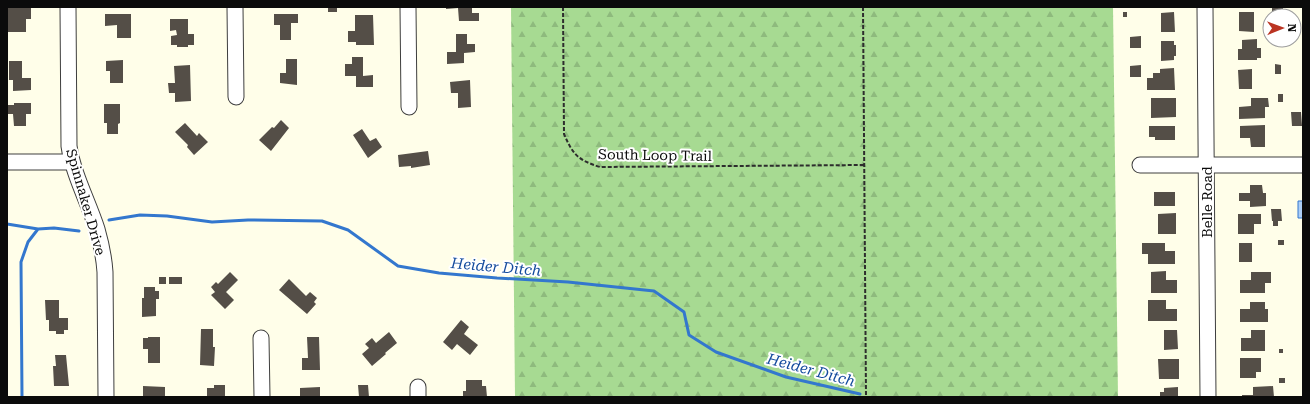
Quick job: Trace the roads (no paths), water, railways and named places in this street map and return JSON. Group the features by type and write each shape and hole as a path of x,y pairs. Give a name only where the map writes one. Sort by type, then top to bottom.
{"street":[{"name":"Spinnaker Drive","path":"68,7 68,133 72,162 97,229 103,251 105,272 106,397"},
{"path":"235,7 236,97"},
{"path":"408,7 410,107"},
{"name":"Belle Road","path":"1205,7 1208,397"},
{"path":"7,162 72,162"},
{"path":"1140,165 1303,165"},
{"path":"261,338 262,397"}],"water":[{"path":"1298,201 1303,201 1303,218 1298,218"}],"waterway":[{"name":"Heider Ditch","path":"109,220 140,215 167,216 212,222 248,220 322,221 348,230 398,266 439,273 568,282 654,291 684,312 689,335 716,352 786,377 860,394"},
{"path":"7,224 38,229"},
{"name":"Heider Ditch","path":"22,397 21,262 28,242 38,229 54,228 79,231"}]}
